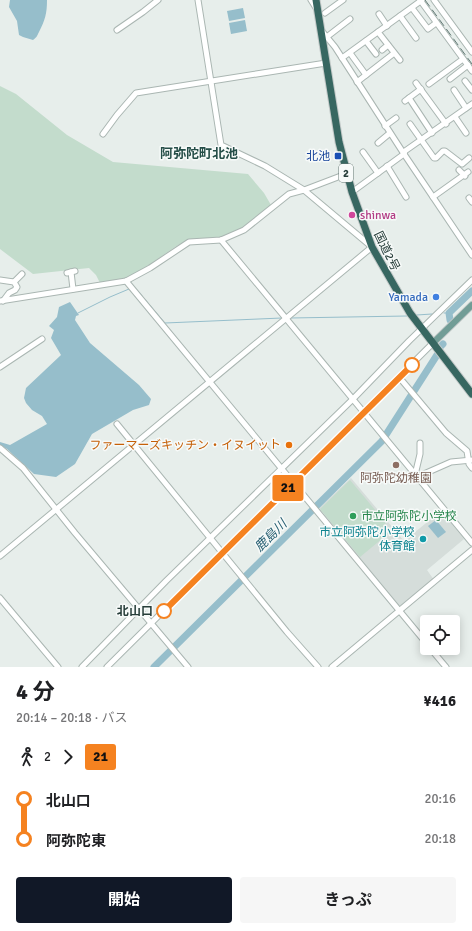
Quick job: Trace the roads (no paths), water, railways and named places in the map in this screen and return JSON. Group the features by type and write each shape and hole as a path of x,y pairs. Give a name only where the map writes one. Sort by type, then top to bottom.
{"highway":[{"name":"国道2号","path":"316,0 336,126 346,174 372,247 402,302 472,394"}],"main road":[{"path":"433,343 472,305"}],"street":[{"path":"117,30 158,0"},
{"path":"0,556 372,247 304,190 265,166 222,145 198,0"},
{"path":"311,0 318,10"},
{"path":"325,13 332,10 343,0"},
{"path":"342,58 388,26 421,0 436,23 472,71"},
{"path":"434,0 472,52"},
{"path":"412,8 428,29 436,23"},
{"path":"379,14 388,26"},
{"path":"400,16 416,38"},
{"path":"328,36 349,21"},
{"path":"321,30 328,36 390,133 472,255"},
{"path":"378,32 400,60"},
{"path":"366,41 376,54"},
{"path":"382,50 388,45"},
{"path":"350,52 366,75"},
{"path":"357,82 389,60 393,54"},
{"path":"429,84 441,77 463,59"},
{"path":"103,134 136,93 326,63"},
{"path":"450,79 468,65"},
{"path":"465,81 472,90"},
{"path":"417,83 447,123 421,89 417,83"},
{"path":"421,89 407,100 432,133"},
{"path":"454,90 466,108"},
{"path":"352,192 404,154 405,151 472,104"},
{"path":"455,117 466,133"},
{"path":"386,126 396,118"},
{"path":"410,124 434,158 436,158 443,151 462,164 469,158"},
{"path":"378,143 390,133"},
{"path":"363,152 367,160 378,173"},
{"path":"387,166 406,197"},
{"path":"433,197 467,174 459,170"},
{"path":"1,301 126,281 150,268 189,242 221,240 244,230 289,194 346,174"},
{"path":"221,240 472,543"},
{"path":"71,272 73,289"},
{"path":"14,282 22,274"},
{"path":"0,280 14,282"},
{"path":"82,667 166,581 282,469 472,280"},
{"path":"126,281 420,635"},
{"path":"1,301 9,293 15,290 17,287 14,282"},
{"path":"0,367 42,339"},
{"path":"107,667 433,343"},
{"path":"399,377 446,433 467,451 470,460 469,464 472,468"},
{"path":"117,424 318,667"},
{"path":"416,476 420,454 420,443"},
{"path":"0,448 23,468 188,667"},
{"path":"416,476 451,462 470,460"},
{"path":"332,667 472,550"},
{"path":"0,598 58,667"},
{"path":"436,655 446,667"}],"water":[{"path":"10,0 47,0 44,20 33,40 19,35 17,21 9,7"},
{"path":"243,8 245,18 229,21 227,11"},
{"path":"245,20 247,31 231,34 229,23"},
{"path":"70,302 79,315 76,316 75,320 90,343 139,385 151,399 149,405 133,410 92,434 75,464 56,477 34,474 7,449 0,445 0,442 10,445 47,424 42,416 32,410 24,398 26,388 61,355 51,338 54,330 49,326 57,317 59,307"},
{"path":"436,520 446,532 438,538 428,526"}],"waterway":[{"path":"78,313 129,289"},
{"path":"137,290 165,323 282,318"},
{"name":"鹿島川","path":"450,320 449,313 472,291"},
{"name":"鹿島川","path":"444,313 449,313"},
{"path":"417,315 432,314"},
{"path":"291,318 407,316"},
{"name":"鹿島川","path":"154,667 382,441 437,355"}],"railway":[{"path":"425,0 472,64"}],"place":[{"name":"北池","path":"338,156"},
{"name":"shinwa","path":"352,215"},
{"name":"Yamada","path":"436,297"},
{"name":"ファーマーズキッチン・イヌイット","path":"289,445"},
{"name":"阿弥陀幼稚園","path":"396,465"},
{"name":"市立阿弥陀小学校","path":"353,516"},
{"name":"市立阿弥陀小学校 体育館","path":"423,539"},
{"name":"北山口","path":"164,611"}],"district":[{"name":"阿弥陀町北池","path":"199,153"}]}
